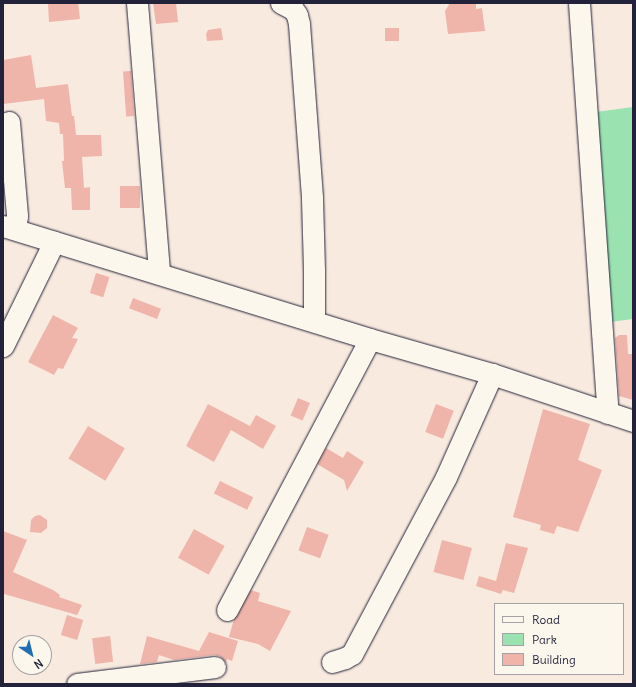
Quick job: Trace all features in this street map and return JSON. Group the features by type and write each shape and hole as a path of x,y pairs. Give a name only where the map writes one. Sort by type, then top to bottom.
{"street":[{"path":"137,3 159,273"},
{"path":"281,3 293,9 297,15 299,24 312,198 314,320"},
{"path":"579,3 608,413"},
{"path":"9,122 17,216 9,227 54,242 314,320 370,339 492,374 633,421"},
{"path":"3,346 54,242"},
{"path":"226,610 370,339"},
{"path":"332,662 346,658 352,654 359,642 446,477 492,374"},
{"path":"76,684 215,667"}],"green space":[{"path":"633,107 633,319 610,322 596,112"}],"building":[{"path":"48,3 78,3 80,19 49,22"},
{"path":"153,3 176,3 178,22 156,24"},
{"path":"450,3 476,3 476,9 482,8 485,31 448,34 445,11"},
{"path":"221,28 223,40 207,41 206,34 208,30"},
{"path":"385,28 399,28 399,41 385,41"},
{"path":"31,55 36,88 68,84 76,135 101,135 102,156 82,157 84,188 90,187 90,210 72,210 71,188 65,188 62,161 64,161 63,134 60,134 59,123 46,121 44,99 3,104 3,60"},
{"path":"131,71 134,116 126,116 123,72"},
{"path":"120,186 140,186 140,208 120,208"},
{"path":"96,273 109,277 103,297 90,293"},
{"path":"133,298 161,309 157,319 129,308"},
{"path":"53,315 78,328 72,338 78,339 63,369 58,368 54,375 28,362"},
{"path":"619,335 627,335 628,354 633,354 633,400 619,396 615,338"},
{"path":"298,398 310,403 303,421 291,415"},
{"path":"208,404 250,426 256,415 276,426 263,449 231,430 214,462 186,446"},
{"path":"436,404 454,411 443,439 425,432"},
{"path":"543,409 590,424 578,460 602,470 578,532 557,526 554,534 540,530 541,525 513,517"},
{"path":"88,426 125,448 105,481 68,459"},
{"path":"326,448 343,458 347,451 364,462 347,491 344,480 317,464"},
{"path":"220,481 253,497 247,510 214,494"},
{"path":"40,515 47,520 47,528 41,533 30,532 31,520 35,516"},
{"path":"307,527 329,535 320,558 298,550"},
{"path":"194,529 225,546 209,575 178,558"},
{"path":"3,531 27,540 13,572 53,590 60,595 59,597 82,605 77,615 4,594 3,596"},
{"path":"442,540 472,548 463,580 433,572"},
{"path":"506,543 528,548 514,593 503,590 501,594 476,586 479,576 496,581"},
{"path":"251,590 260,593 258,601 291,611 270,651 258,644 229,637 234,619"},
{"path":"67,615 83,620 77,640 61,635"},
{"path":"209,632 238,641 232,661 227,659 226,663 220,656 214,655 174,660 159,655 157,662 140,664 147,636 199,651"},
{"path":"110,636 113,662 95,664 92,638"}]}
